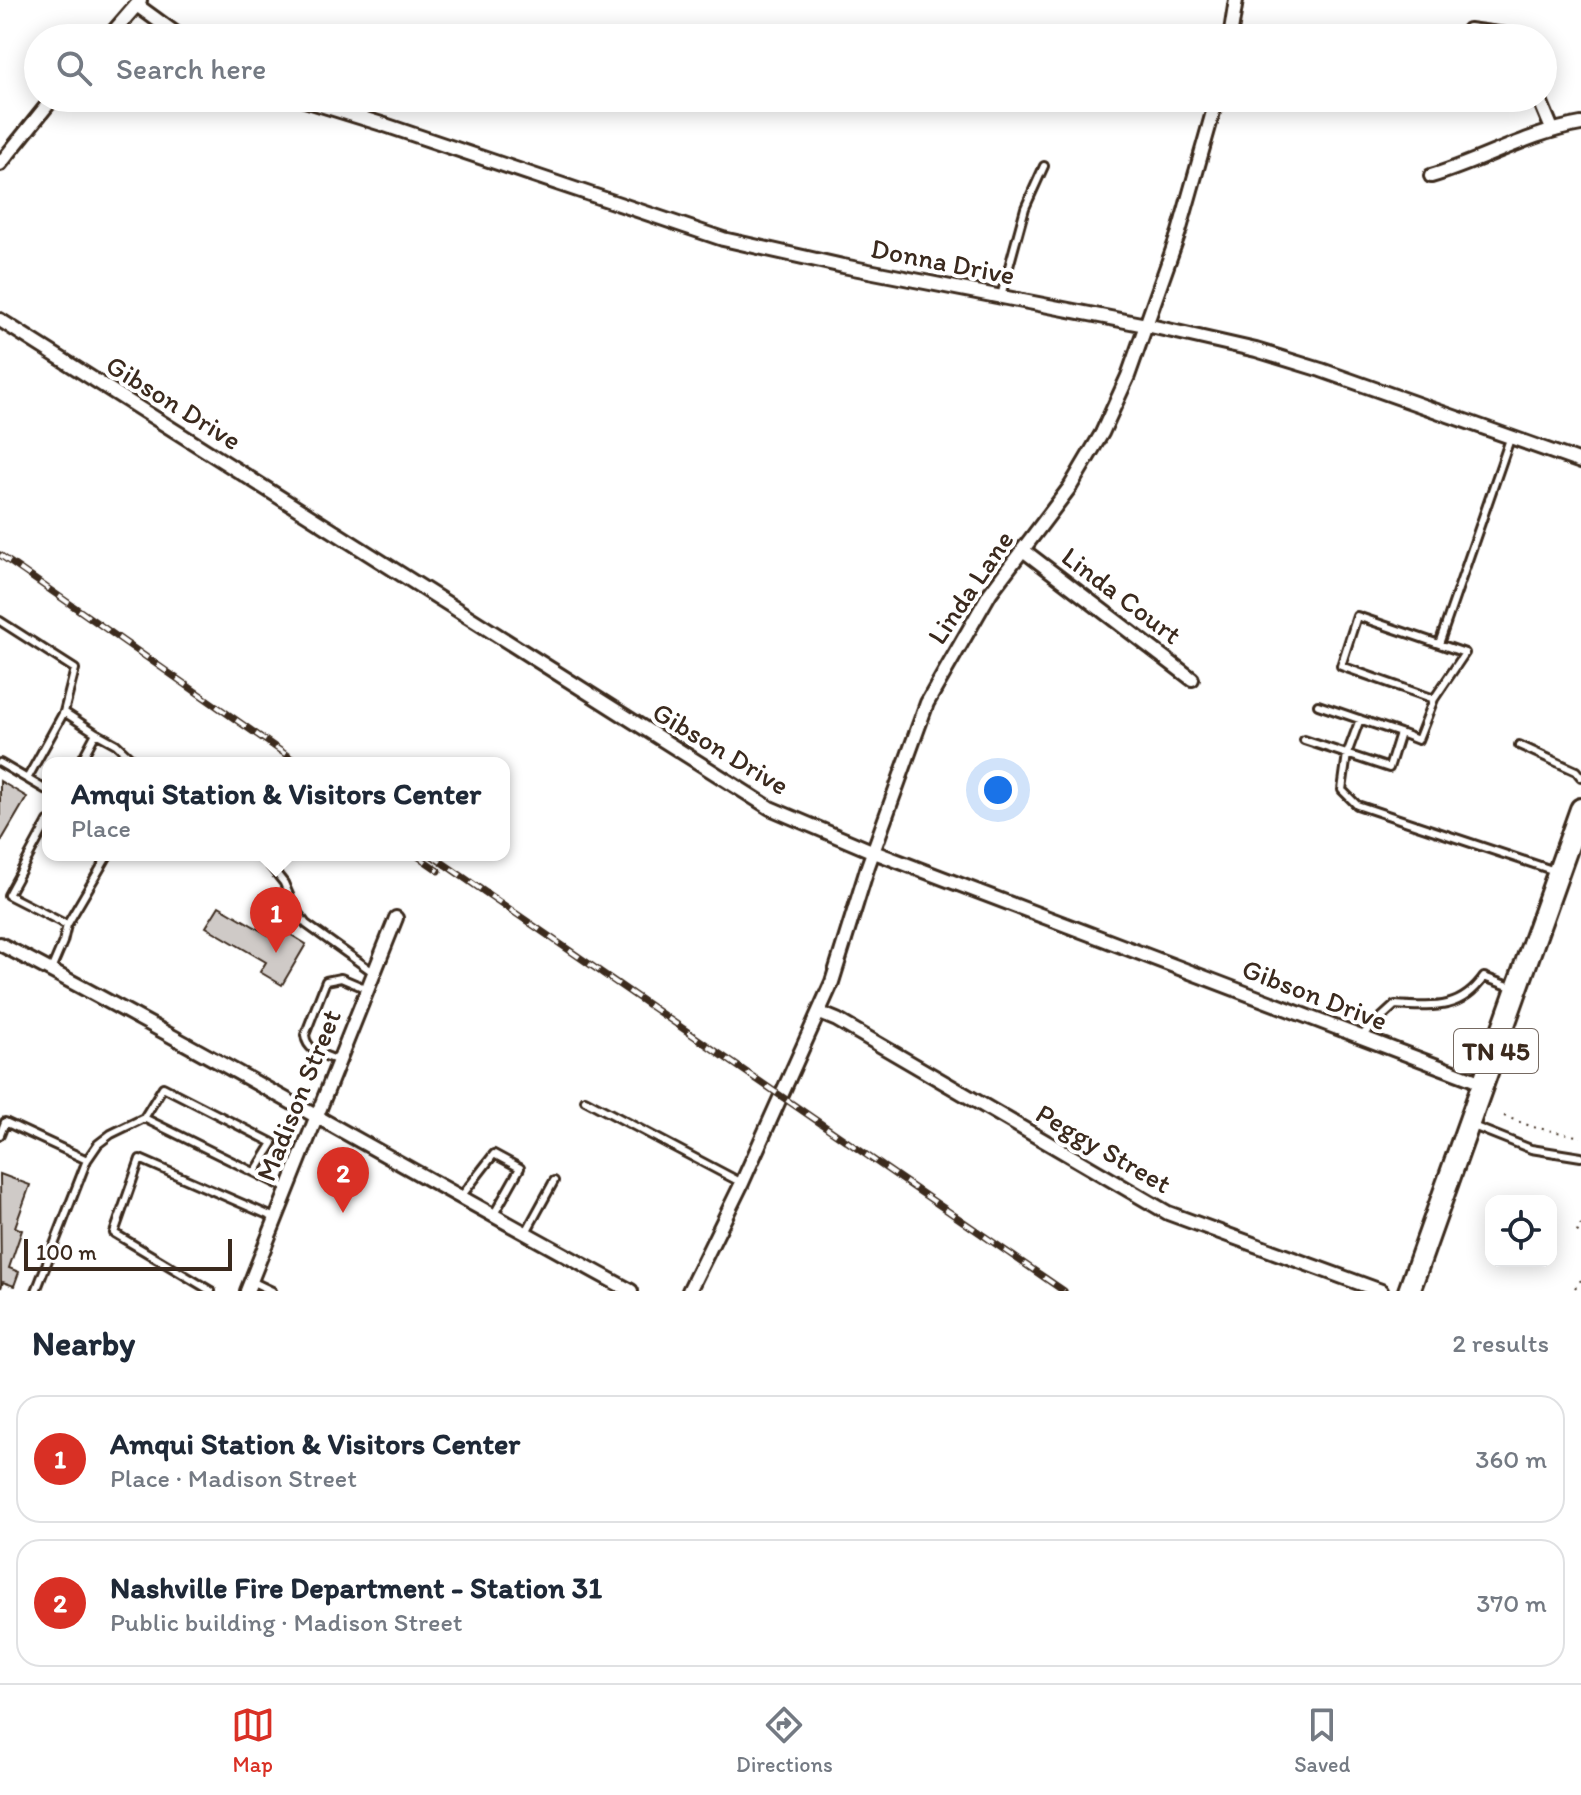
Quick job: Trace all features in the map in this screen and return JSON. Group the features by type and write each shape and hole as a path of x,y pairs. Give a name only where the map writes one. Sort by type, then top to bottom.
{"main road":[{"name":"TN 45","path":"1409,1291 1581,809"}],"street":[{"path":"1232,24 1236,0"},
{"path":"121,24 140,3 165,24"},
{"path":"0,164 42,112"},
{"name":"Donna Drive","path":"344,112 723,239 1256,350 1581,462"},
{"name":"Linda Lane","path":"689,1291 820,1013 927,703 974,618 1070,487 1102,433 1128,376 1195,181 1213,112"},
{"path":"1545,112 1552,129"},
{"path":"1431,176 1462,167 1552,129 1581,124"},
{"name":"Gibson Drive","path":"0,320 770,808 874,852 1485,1084"},
{"name":"Linda Court","path":"1023,550 1192,679"},
{"name":"Madison Street","path":"249,1286 396,918"},
{"path":"0,944 172,1034 631,1291"},
{"name":"Peggy Street","path":"820,1013 837,1020 1168,1213 1381,1291"}],"lane":[{"path":"1001,296 1025,208 1044,166"},
{"path":"1439,644 1511,436"},
{"path":"1318,705 1418,740 1434,699 1465,653 1357,616 1341,666 1434,699"},
{"path":"0,621 75,669 64,712 27,779"},
{"path":"64,712 116,744 130,757"},
{"path":"1360,719 1347,754 1342,790 1357,805 1559,873"},
{"path":"83,757 96,733"},
{"path":"1304,740 1389,768 1400,733"},
{"path":"1519,745 1576,771 1581,777"},
{"path":"0,763 42,788"},
{"path":"42,832 8,895 67,925"},
{"path":"51,970 67,925 104,861"},
{"path":"266,861 284,883 295,909 306,924 373,972"},
{"path":"1360,1037 1395,1005 1451,1004 1474,992 1484,977 1518,989"},
{"path":"339,1061 306,1044 305,1035 326,981 341,978 367,989"},
{"path":"36,1291 87,1160 98,1144 111,1134 144,1118 163,1087 273,1143 255,1172"},
{"path":"585,1100 742,1183"},
{"path":"144,1118 286,1188"},
{"path":"0,1135 5,1122 87,1160"},
{"path":"1470,1125 1531,1149 1581,1157"},
{"path":"460,1198 494,1154 520,1168 493,1216"},
{"path":"211,1291 114,1233 140,1159 275,1218"},
{"path":"525,1234 554,1181"},
{"path":"249,1286 272,1291"}],"path":[{"path":"1504,1116 1533,1127 1581,1137"},
{"path":"1581,1224 1577,1231 1581,1234"},
{"path":"1575,1288 1581,1280"}],"building":[{"path":"0,781 27,797 0,843"},
{"path":"219,906 277,940 283,930 306,944 282,985 260,972 266,962 206,927"},
{"path":"0,1174 30,1185 15,1227 22,1230 9,1268 19,1272 14,1286 3,1282 1,1288"}],"railway":[{"path":"0,555 289,757"},
{"path":"425,861 439,871"},
{"path":"440,861 1064,1291"}],"place":[{"name":"Amqui Station & Visitors Center","path":"276,953"},
{"name":"Nashville Fire Department - Station 31","path":"343,1213"}]}
